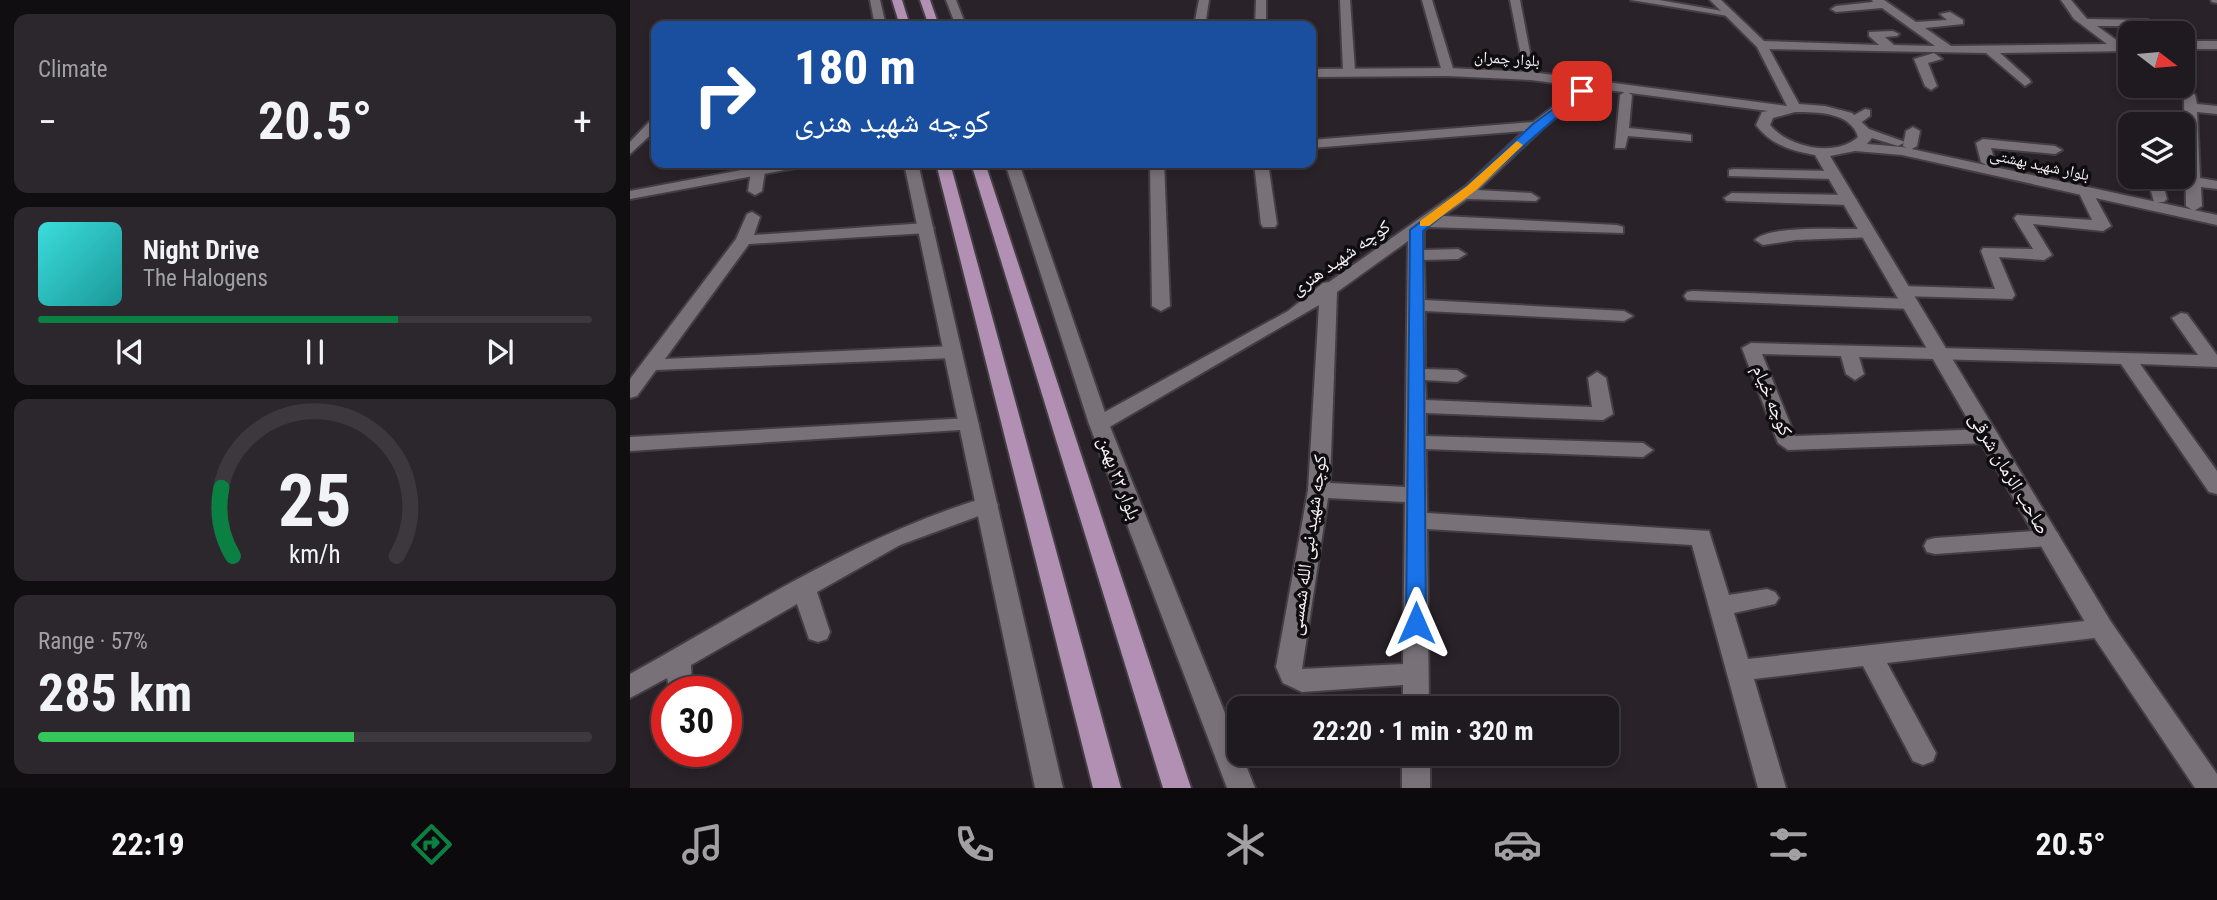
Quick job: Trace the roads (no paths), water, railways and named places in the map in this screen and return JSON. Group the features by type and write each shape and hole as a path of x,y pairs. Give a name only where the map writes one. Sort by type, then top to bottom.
{"main road":[{"path":"897,0 903,21"},
{"path":"925,0 932,21"},
{"name":"بلوار شهید بهشتی","path":"1855,147 1902,151 2217,220"},
{"path":"944,168 1107,788"},
{"name":"بلوار ۲۲ بهمن","path":"980,168 1177,788"},
{"path":"1421,226 1442,220 1617,230"},
{"path":"1416,254 1458,254"}],"street":[{"path":"875,0 880,21"},
{"path":"951,0 959,21"},
{"path":"1201,21 1204,0"},
{"path":"1261,0 1261,21"},
{"path":"1345,0 1349,71"},
{"path":"1427,0 1448,72"},
{"path":"1515,0 1531,76"},
{"path":"1636,0 1728,13"},
{"path":"1715,0 1762,45 1789,108 1763,120 1763,125 1772,137 1793,146 1820,151 1855,147 1865,138 1861,122"},
{"path":"2066,0 2086,22 2118,42"},
{"path":"1836,9 1879,3 1949,50"},
{"path":"1911,26 1959,22 1946,14"},
{"path":"2086,22 2118,23"},
{"path":"1892,49 1873,34 1893,34"},
{"path":"1850,36 1863,48"},
{"path":"2008,37 2028,51"},
{"path":"1762,45 1833,52 1863,48 1990,51 2118,48"},
{"path":"2195,45 2217,45"},
{"path":"1929,50 1936,59 1920,59 1931,86"},
{"path":"2082,50 2100,61"},
{"path":"1990,51 2025,82"},
{"name":"بلوار چمران","path":"1316,73 1448,72 1531,76 1833,112 1861,122"},
{"name":"بلوار چمران","path":"1316,80 1450,80 1582,91 1626,95 1763,120"},
{"name":"کوچه شهید هنری","path":"1098,424 1294,315 1464,194 1537,126 1582,91"},
{"path":"1626,95 1620,138 1686,138"},
{"path":"2190,98 2191,112"},
{"path":"2191,107 2217,110"},
{"name":"بلوار شهید بهشتی","path":"1861,122 1988,162 2217,211"},
{"path":"1316,144 1537,126"},
{"path":"630,150 651,128"},
{"path":"1988,162 1983,143 2055,150"},
{"name":"صاحب الزمان شرقی","path":"1820,151 2102,629 2211,788"},
{"path":"630,187 714,168"},
{"path":"630,195 752,168"},
{"path":"755,191 757,168"},
{"path":"912,168 1049,788"},
{"name":"بلوار ۲۲ بهمن","path":"1014,168 1098,424 1241,788"},
{"path":"1157,168 1161,306"},
{"path":"1262,168 1269,224"},
{"path":"1734,173 1834,175"},
{"path":"2195,181 2217,185"},
{"path":"2157,189 2159,199"},
{"path":"2194,189 2194,206"},
{"path":"1692,296 2006,295 1989,251 2044,255 2022,218 2103,226 2085,191"},
{"path":"1464,194 1531,198"},
{"path":"1732,198 1849,200"},
{"path":"630,392 744,240 752,217"},
{"path":"1416,696 1416,254 1421,226"},
{"path":"744,240 926,228"},
{"path":"1763,240 1796,235 1869,234"},
{"name":"کوچه شهید نبی الله شمسی","path":"1329,288 1319,490 1289,667 1292,676 1302,681 1416,674"},
{"path":"1416,305 1624,316"},
{"path":"2181,318 2215,361"},
{"name":"کوچه خیام","path":"1989,436 1788,443 1751,348 1938,351 2215,361"},
{"path":"1849,350 1855,374"},
{"path":"650,365 953,352"},
{"path":"2126,358 2217,487"},
{"path":"1416,374 1457,376"},
{"path":"1416,406 1603,414 1597,378"},
{"path":"630,444 969,424"},
{"path":"1416,442 1643,450"},
{"path":"1319,490 1416,495"},
{"path":"630,687 892,540 987,505"},
{"path":"1416,520 1701,537 1772,788"},
{"path":"1935,546 2049,538"},
{"path":"804,589 818,632"},
{"path":"1720,606 1767,598"},
{"path":"1738,670 2102,629"},
{"path":"1869,654 1923,753"},
{"path":"678,659 680,676"},
{"path":"1416,766 1416,788"}]}
